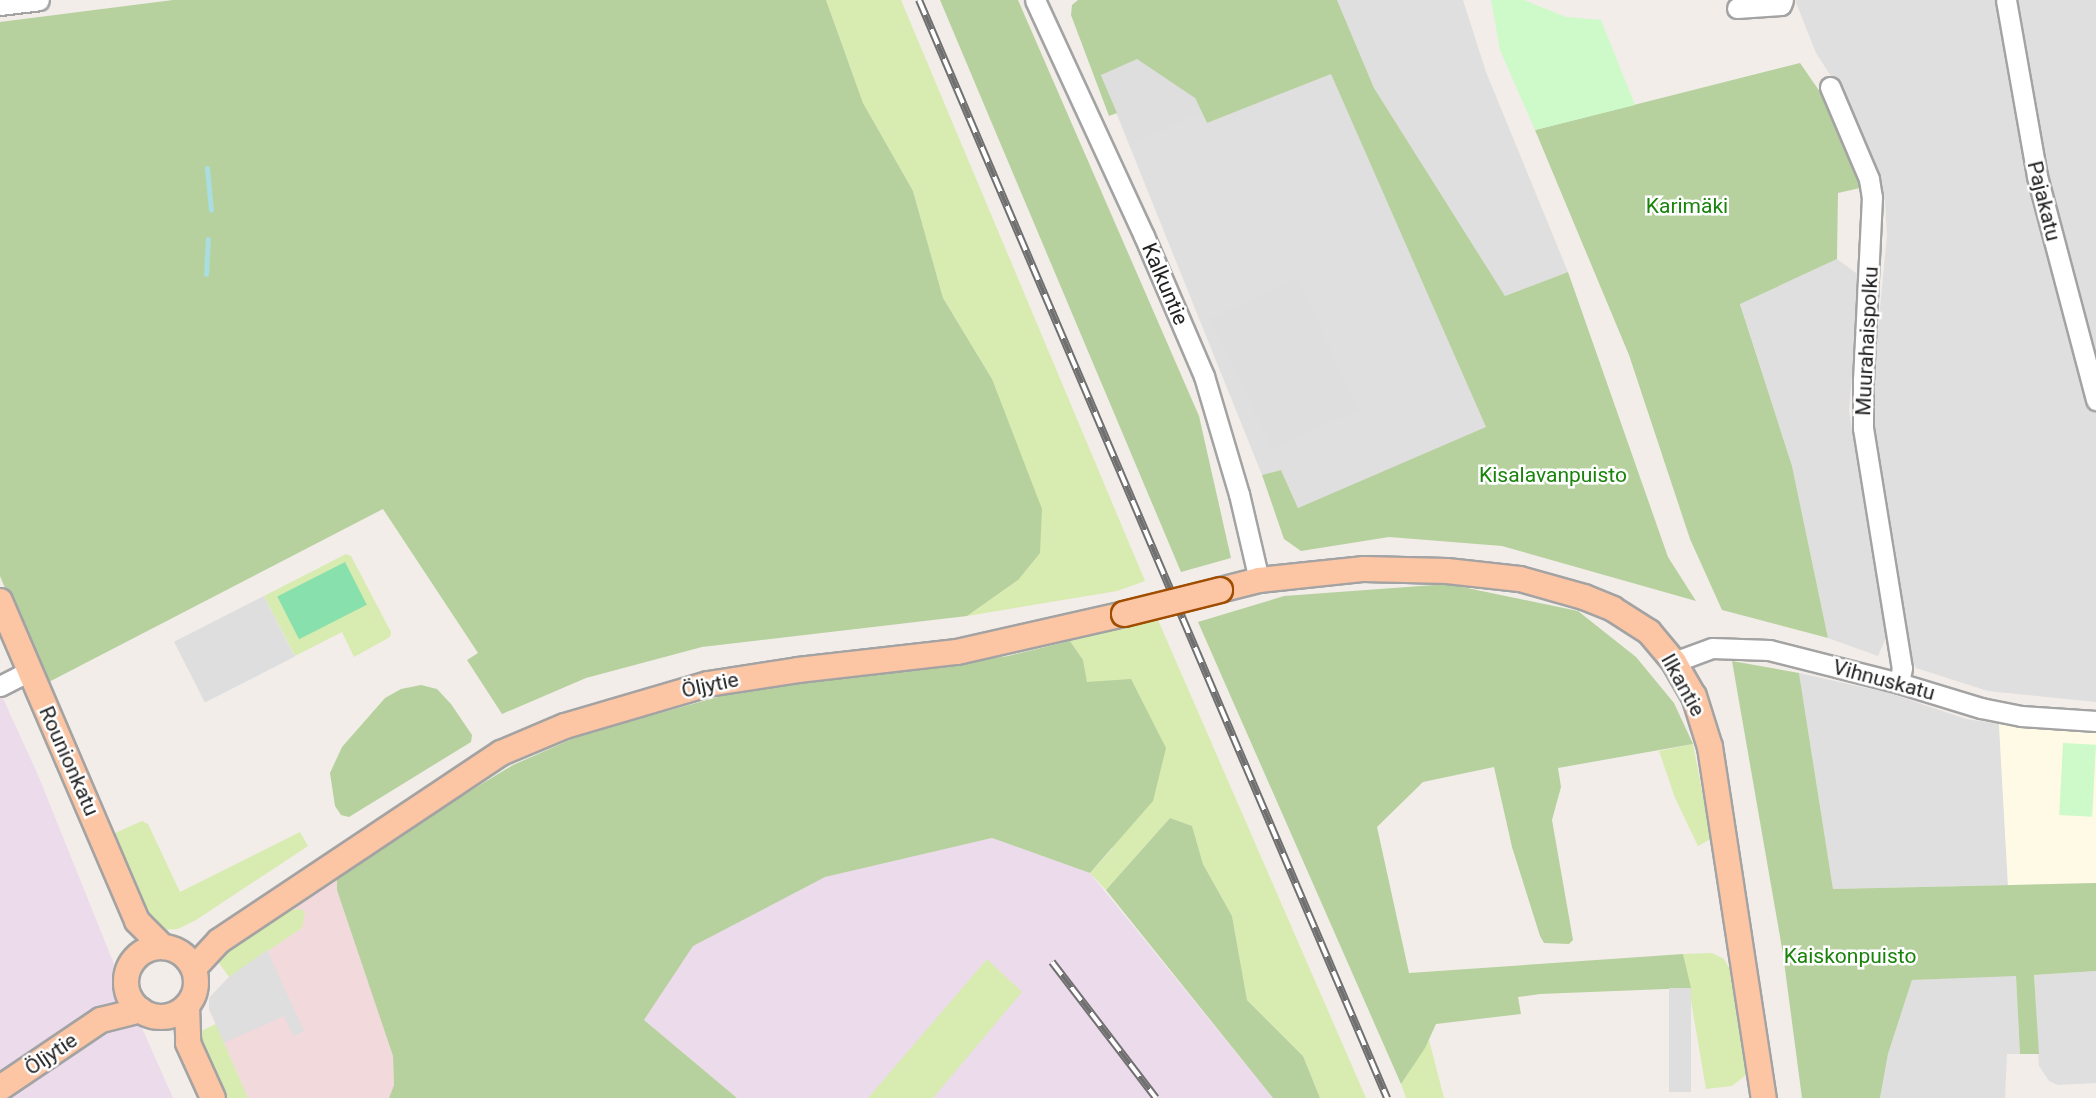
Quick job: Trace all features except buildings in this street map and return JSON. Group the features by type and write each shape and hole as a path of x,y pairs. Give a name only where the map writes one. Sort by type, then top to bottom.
{"main road":[{"name":"Ilkantie","path":"1259,580 1396,567 1520,579 1584,597 1613,609 1649,632 1674,662 1694,696 1710,747 1764,1098"},
{"name":"Öljytie","path":"179,956 219,941 501,753 565,726 708,684 798,670 957,653 1259,580"},
{"name":"Rounionkatu","path":"0,601 137,921 136,958"},
{"name":"Rounionkatu","path":"137,921 179,956"},
{"path":"150,1013 179,1012 187,1006 196,988 179,956 153,948 136,958 130,966 126,985 134,1003 188,1043"},
{"name":"Öljytie","path":"0,1088 101,1020 126,985"},
{"path":"187,1006 188,1043 213,1098"},
{"name":"Öljytie","path":"101,1020 150,1013"}],"street":[{"path":"0,5 39,0"},
{"path":"1737,8 1781,5 1783,0"},
{"name":"Pajakatu","path":"2006,0 2037,176 2096,400"},
{"name":"Kalkuntie","path":"1039,2 1204,376 1239,494 1259,580"},
{"name":"Muurahaispolku","path":"1830,87 1869,179 1872,197 1863,428 1902,668 1899,683"},
{"name":"Vihnuskatu","path":"1674,662 1712,648 1741,646 1769,650 1899,683 1981,708 2021,716 2096,721"},
{"path":"0,686 30,671"}],"shaded area":[{"path":"1337,0 1463,0 1486,72 1568,272 1505,296 1374,88"},
{"path":"1795,0 2096,0 2096,702 1988,691 1916,668 1875,436 1874,371 1887,235 1885,201 1838,87 1816,53"},
{"path":"1137,59 1195,98 1201,112 1131,145 1101,75"},
{"path":"1331,73 1487,428 1298,508 1281,470 1262,475 1101,75 1195,98 1207,123"},
{"path":"1837,259 1860,276 1849,411 1886,638 1878,656 1828,638 1792,466 1740,303"},
{"path":"1297,278 1358,409 1272,450 1211,318"},
{"path":"264,596 295,657 205,702 174,642"},
{"path":"1799,673 1889,693 1966,719 1999,724 2008,885 1833,889"},
{"path":"0,692 38,775 116,969 173,1098 0,1098"},
{"path":"1999,724 2096,732 2096,883 2008,885"},
{"path":"992,838 1090,873 1273,1098 737,1098 644,1020 692,946 824,877"},
{"path":"345,867 393,1056 394,1085 389,1098 248,1098 209,1009 209,998 229,977 302,928 300,909 291,910"},
{"path":"267,950 304,1031 293,1036 284,1016 224,1043 209,1009 209,998 229,977"},
{"path":"2096,971 2096,1083 2058,1085 2049,1081 2039,1066 2034,975"},
{"path":"2016,975 2020,1054 2007,1054 2005,1098 1880,1098 1888,1054 1912,980"},
{"path":"1669,988 1691,988 1691,1092 1669,1092"}],"green space":[{"path":"173,0 826,0 863,103 913,191 943,298 992,379 1042,509 1040,553 1018,580 967,616 702,647 586,678 502,714 467,660 478,653 383,509 45,684 0,576 0,22"},
{"path":"826,0 901,0 1145,581 1117,591 967,616 1018,580 992,379 943,298 913,191 863,103"},
{"path":"940,0 1018,0 1199,416 1231,558 1181,572"},
{"name":"Kisalavanpuisto","path":"1078,0 1337,0 1374,88 1505,296 1568,272 1668,557 1696,601 1502,546 1389,537 1301,551 1284,539 1262,475 1281,470 1298,508 1486,427 1331,74 1207,123 1195,98 1101,75 1117,113 1109,116 1071,15 1072,5"},
{"path":"1491,0 1524,0 1566,17 1601,20 1635,105 1535,130 1500,50"},
{"name":"Karimäki","path":"1800,63 1827,102 1860,188 1838,193 1837,259 1740,304 1792,466 1828,638 1722,610 1690,539 1629,355 1535,130"},
{"path":"346,554 351,556 391,632 390,637 354,657 342,632 295,656 264,596"},
{"path":"345,562 367,605 299,639 277,597"},
{"path":"1448,584 1578,611 1636,657 1674,703 1693,744 1558,768 1561,787 1552,820 1573,940 1569,944 1544,943 1540,936 1512,847 1494,767 1423,782 1377,827 1409,973 1683,954 1691,988 1518,997 1521,1014 1436,1024 1425,1048 1401,1084 1198,622 1284,596"},
{"path":"1158,620 1366,1098 1320,1098 1303,1056 1247,1000 1232,916 1203,864 1192,826 1170,818 1106,890 1090,873 1112,849 1083,660 1070,641"},
{"path":"1070,641 1083,660 1087,682 1131,679 1166,748 1153,801 1090,873 992,838 825,877 693,946 644,1020 737,1098 389,1098 394,1085 393,1056 337,890 337,878 345,867 513,765 581,735 761,685 886,673 1008,656"},
{"name":"Kaiskonpuisto","path":"1732,661 1799,673 1833,889 2096,883 2096,971 2034,975 2039,1054 2020,1054 2016,976 1912,980 1888,1054 1880,1098 1802,1098 1783,954"},
{"path":"421,685 437,689 451,704 472,735 471,742 349,817 341,815 335,806 330,773 342,747 385,698 401,689"},
{"path":"2063,743 2096,745 2092,817 2059,815"},
{"path":"1693,744 1711,839 1698,846 1675,798 1659,751"},
{"path":"1170,818 1192,826 1203,864 1232,916 1247,1000 1303,1056 1320,1098 1273,1098 1106,890"},
{"path":"142,821 148,824 180,892 300,832 308,846 196,920 178,929 160,930 149,918 113,841 115,833"},
{"path":"300,909 305,912 302,928 229,977 216,959 291,910"},
{"path":"1712,953 1724,959 1732,973 1746,1075 1732,1086 1706,1089 1683,954"},
{"path":"987,959 1022,992 933,1098 868,1098"},
{"path":"216,1024 248,1098 224,1098 197,1033"},
{"path":"1429,1040 1444,1098 1406,1098 1401,1084"}],"waterway":[{"path":"207,168 211,210"},
{"path":"206,274 208,239"}],"railway":[{"path":"919,0 1387,1098"},
{"path":"1052,962 1156,1098"}]}
